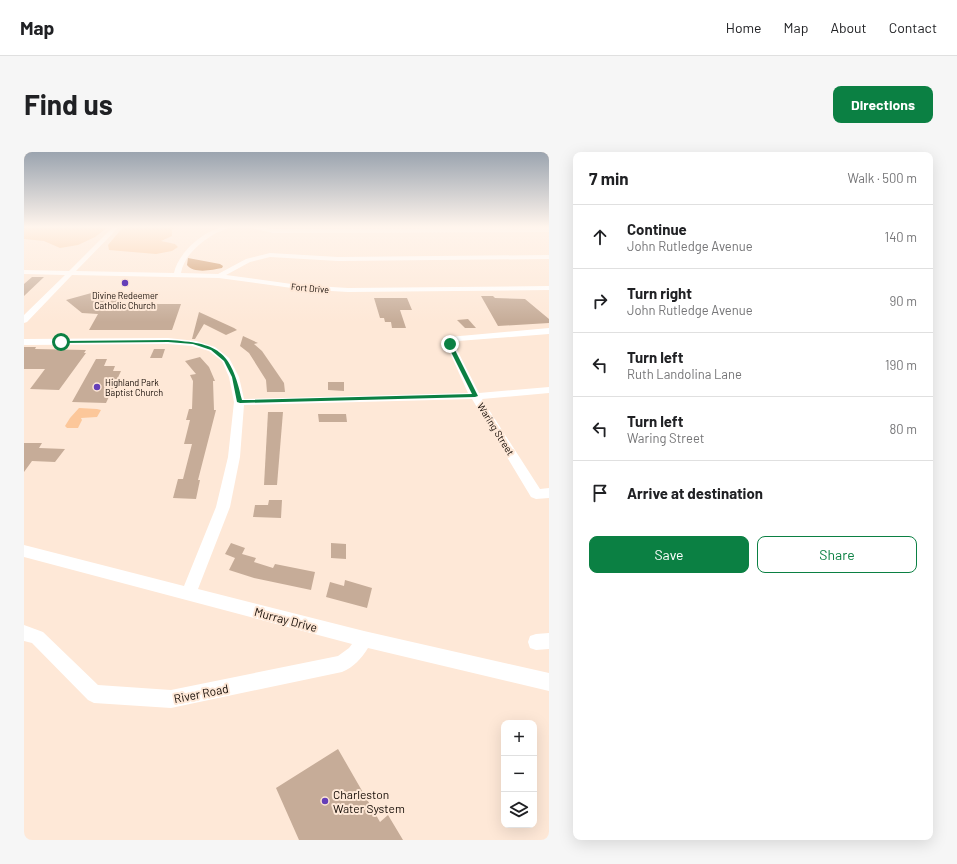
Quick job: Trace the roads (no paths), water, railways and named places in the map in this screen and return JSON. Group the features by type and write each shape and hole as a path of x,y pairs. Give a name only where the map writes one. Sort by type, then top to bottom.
{"street":[{"path":"24,320 87,258"},
{"path":"176,275 179,263 183,258"},
{"path":"219,276 248,260 256,258"},
{"name":"Fort Drive","path":"24,272 219,276 326,290 549,288"},
{"name":"Waring Street","path":"543,493 475,396 450,344 451,340 458,338 549,331"},
{"path":"24,342 168,341 194,343 212,349 226,360 234,377 240,402 234,458 223,507 188,594"},
{"path":"240,402 475,396 549,390"},
{"name":"Murray Drive","path":"24,551 364,639 549,682"},
{"name":"River Road","path":"24,633 37,637 94,694 171,699 342,664 355,654 364,639"}],"place":[{"name":"Divine Redeemer Catholic Church","path":"125,283"},
{"name":"Highland Park Baptist Church","path":"97,387"},
{"name":"Charleston Water System","path":"325,801"}]}
